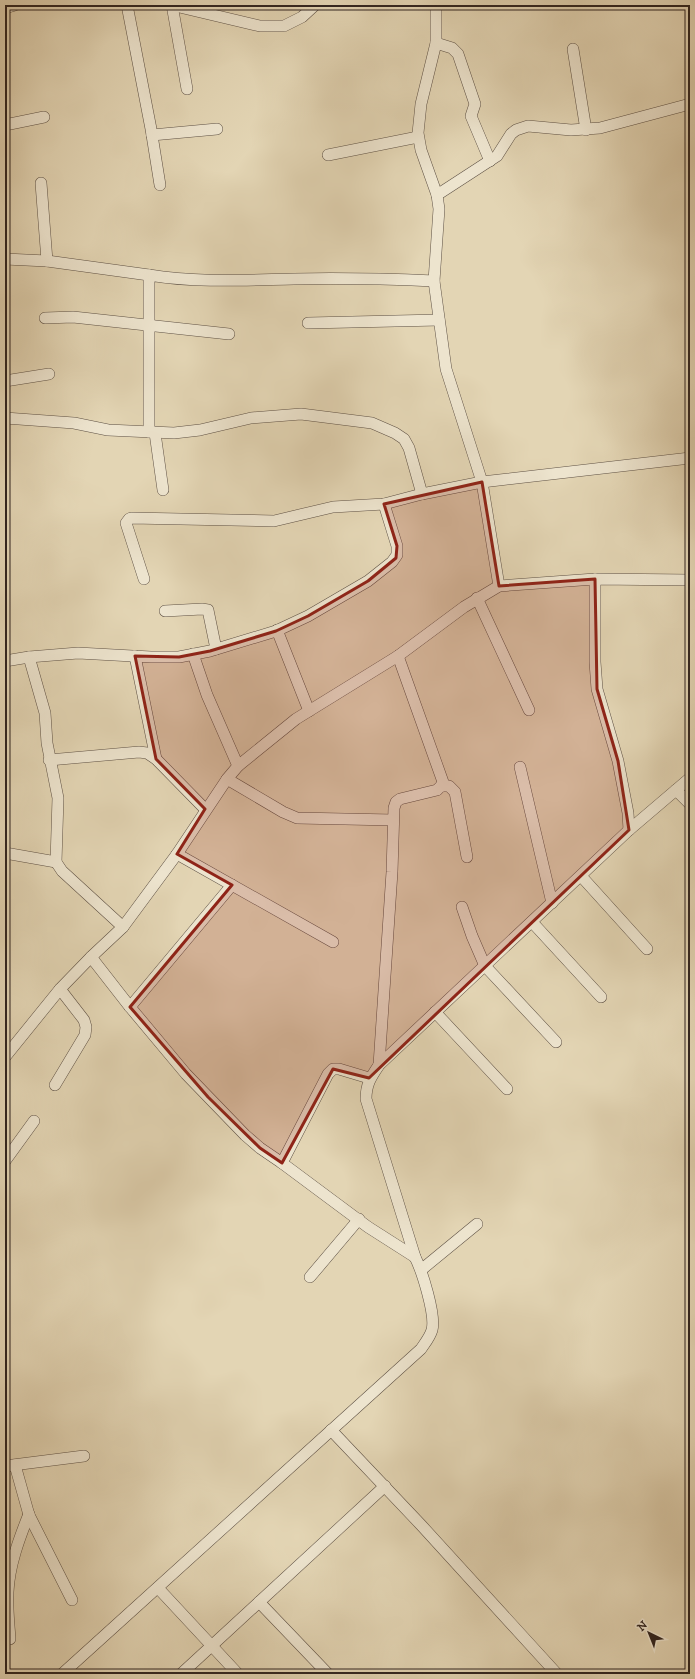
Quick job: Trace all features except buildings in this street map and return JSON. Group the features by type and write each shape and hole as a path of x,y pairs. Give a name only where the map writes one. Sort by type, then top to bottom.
{"street":[{"path":"5,8 15,5"},
{"path":"127,5 160,185"},
{"path":"187,89 172,5 260,26 284,26 302,17 315,5"},
{"path":"436,5 436,43 420,104 418,137 437,195 439,210 434,281 446,369 482,482 499,586"},
{"path":"436,43 452,48 458,54 475,104 471,116 490,161"},
{"path":"573,49 586,130"},
{"path":"437,195 498,156 511,134 516,130 528,126 571,130 600,128 690,104"},
{"path":"5,125 44,117"},
{"path":"152,135 217,130"},
{"path":"328,155 418,137"},
{"path":"41,183 47,261"},
{"path":"5,259 47,261 166,278 220,280 345,278 434,281"},
{"path":"149,275 150,326 148,377 152,432 163,490"},
{"path":"45,318 73,317 229,334"},
{"path":"308,323 439,320"},
{"path":"5,381 49,374"},
{"path":"5,418 74,423 108,430 185,433 251,418 301,414 372,424 395,433 404,439 409,448 422,494"},
{"path":"144,579 126,523 129,519 274,521 333,507 384,504 422,494 482,482 690,458"},
{"path":"5,661 29,657 78,653 179,657 216,650 277,630 308,616 368,581 396,558 398,550 384,504"},
{"path":"595,579 595,662 597,689 618,762 628,813 629,830"},
{"path":"5,1057 60,989 122,927 177,854 205,809 238,766 296,719 398,656 477,598 499,586 595,579 690,580"},
{"path":"477,598 529,710"},
{"path":"165,611 208,610 216,650"},
{"path":"277,630 309,711"},
{"path":"193,654 207,695 238,766"},
{"path":"135,656 156,759"},
{"path":"379,1065 392,872 394,808 396,802 400,799 437,790 441,786 442,782 398,656"},
{"path":"29,657 45,713 49,760 58,798 59,814 56,862 62,871 122,927"},
{"path":"49,760 139,752 148,753 156,759 205,809"},
{"path":"520,767 552,903"},
{"path":"62,1674 421,1349 432,1331 433,1321 421,1270 415,1257 366,1099 366,1089 369,1078 379,1065 629,830 690,778"},
{"path":"227,779 283,812 297,818 393,820"},
{"path":"441,786 449,786 455,792 468,857"},
{"path":"676,790 690,804"},
{"path":"5,853 56,862"},
{"path":"177,854 332,942"},
{"path":"581,876 647,949"},
{"path":"130,1007 232,885"},
{"path":"462,907 472,936 485,966 556,1042"},
{"path":"532,922 601,996"},
{"path":"91,957 130,1007 208,1097 260,1148 359,1218 368,1227 415,1257"},
{"path":"55,1086 85,1036 86,1027 84,1020 60,989"},
{"path":"436,1012 506,1089"},
{"path":"282,1163 328,1074 333,1069 339,1069 369,1078"},
{"path":"5,1161 34,1121"},
{"path":"310,1277 359,1218"},
{"path":"421,1270 476,1224"},
{"path":"331,1430 385,1486 557,1674"},
{"path":"72,1600 29,1514 10,1465 84,1456"},
{"path":"181,1674 385,1486"},
{"path":"10,1639 8,1592 10,1576 18,1543 29,1514"},
{"path":"158,1588 238,1674"},
{"path":"259,1602 328,1674"}],"highlighted area":[{"path":"482,482 499,586 595,579 597,689 618,761 629,830 369,1078 333,1069 282,1163 260,1148 208,1097 130,1007 232,885 177,854 205,809 156,759 135,656 179,657 210,651 276,631 308,616 368,581 396,558 397,546 384,504"}]}
